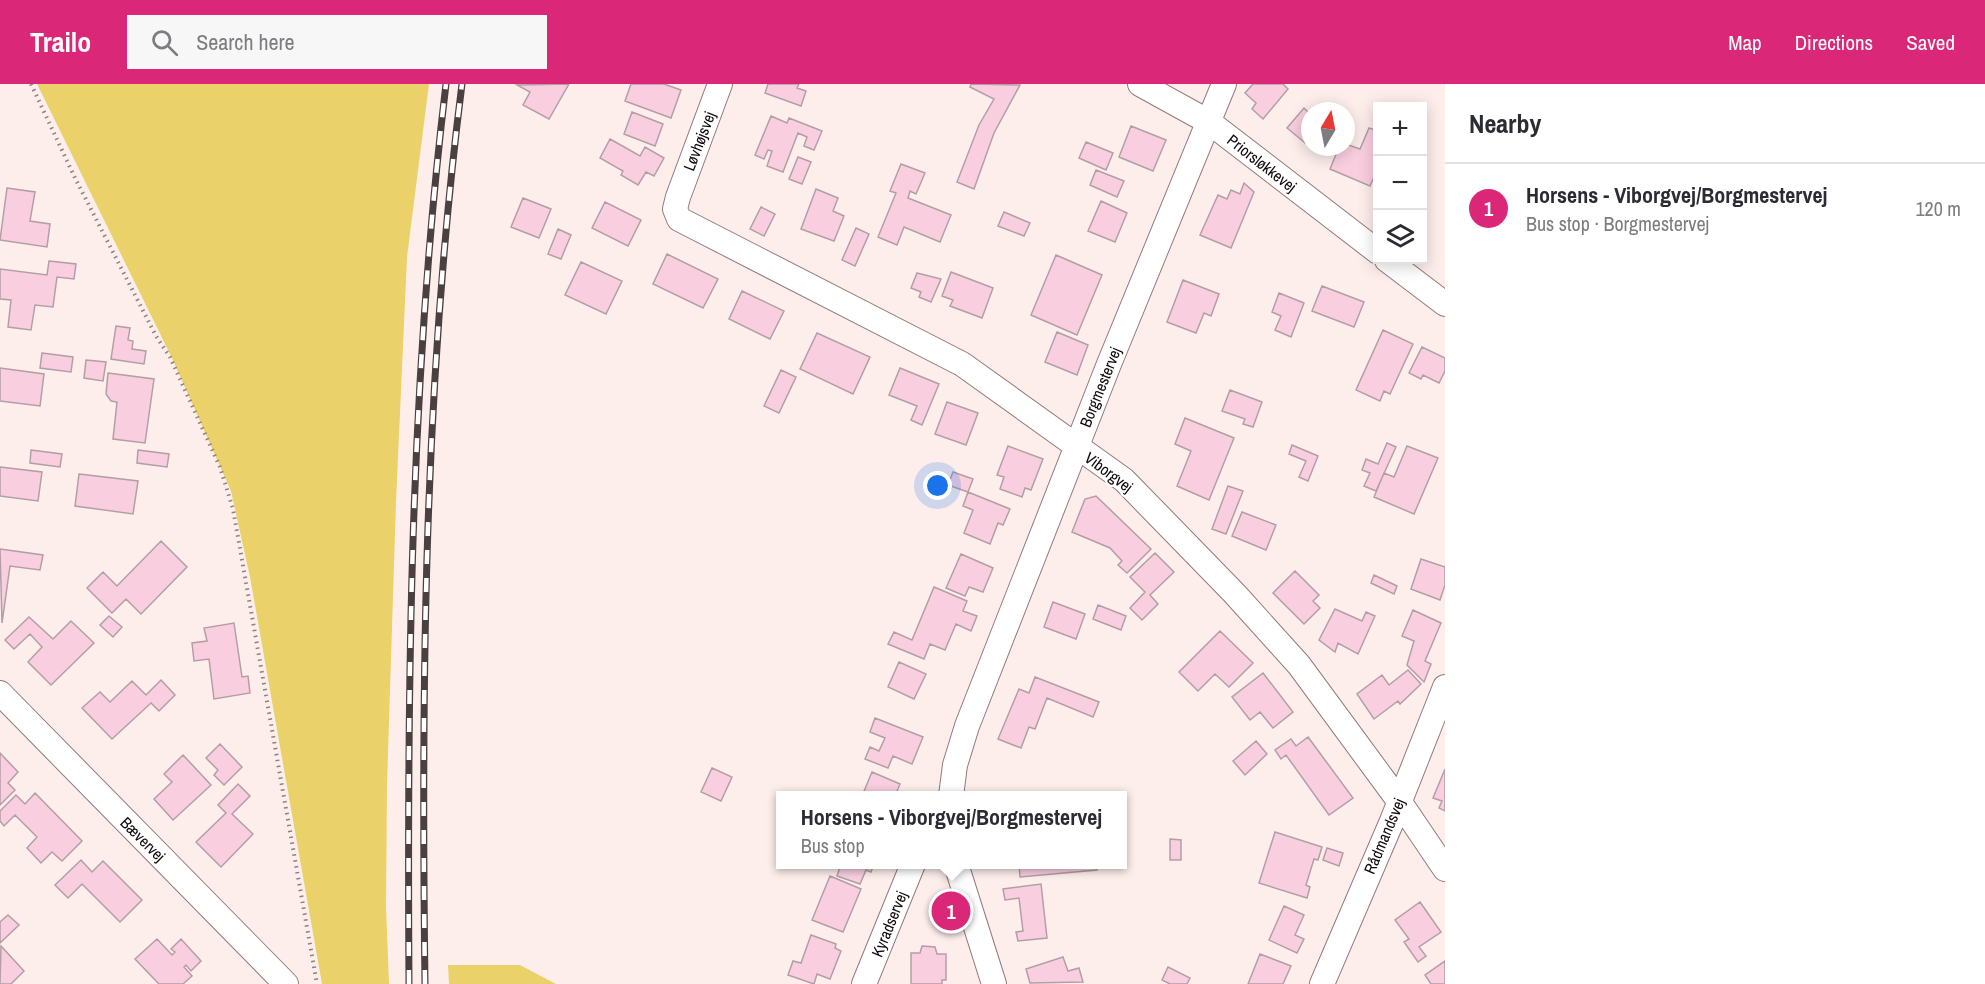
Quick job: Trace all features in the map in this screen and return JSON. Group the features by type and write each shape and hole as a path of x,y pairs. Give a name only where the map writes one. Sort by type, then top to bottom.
{"street":[{"name":"Løvhøjsvej","path":"678,197 720,84"},
{"name":"Priorsløkkevej","path":"1140,84 1209,122 1373,249"},
{"name":"Borgmestervej","path":"952,791 955,765 967,726 1076,448 1224,84"},
{"name":"Viborgvej","path":"678,197 675,209 679,219 962,364 1076,448 1124,480 1235,594 1299,665 1399,801 1445,870"},
{"path":"1392,264 1445,304"},
{"name":"Rådmandsvej","path":"1322,984 1445,687"},
{"name":"Bævervej","path":"0,693 286,984"},
{"name":"Kyradservej","path":"864,984 911,869"},
{"path":"958,869 994,984"}],"path":[{"path":"31,84 75,178 156,336 170,357 220,467 242,551 317,984"}],"shaded area":[{"path":"37,84 429,84 407,257 396,502 387,784 386,906 389,984 322,984 250,577 231,491 171,356"},
{"path":"448,965 520,965 556,984 449,984"}],"building":[{"path":"569,84 549,119 523,105 530,92 517,85"},
{"path":"631,84 664,84 681,90 671,118 625,101"},
{"path":"768,84 799,84 797,88 806,91 801,106 765,93"},
{"path":"971,84 1020,85 994,133 974,189 957,182 979,125 994,99 970,87"},
{"path":"1253,84 1283,84 1288,89 1263,119 1252,109 1256,103 1245,93"},
{"path":"632,112 663,124 655,146 624,134"},
{"path":"1301,112 1301,140 1287,128"},
{"path":"771,116 787,123 789,118 822,131 814,150 804,146 807,137 798,133 783,172 767,166 772,151 768,150 764,159 755,155"},
{"path":"1131,126 1166,140 1153,171 1119,157"},
{"path":"1369,128 1373,129 1373,179 1370,186 1330,169 1335,156 1355,156 1355,147 1360,149"},
{"path":"610,139 640,156 645,147 664,158 654,176 646,172 638,185 621,175 623,171 600,158"},
{"path":"1086,142 1113,153 1106,170 1079,158"},
{"path":"798,157 811,162 802,184 789,179"},
{"path":"901,164 925,173 916,194 910,191 908,198 951,215 940,242 904,227 897,245 878,237 896,193 890,191"},
{"path":"1096,170 1124,181 1117,197 1090,185"},
{"path":"1244,183 1254,192 1231,248 1200,235 1218,195 1227,199 1231,190 1240,194"},
{"path":"7,188 35,192 30,221 50,224 47,247 0,240"},
{"path":"816,189 838,198 833,211 844,216 834,241 801,229"},
{"path":"523,198 551,209 539,238 511,227"},
{"path":"1101,201 1127,213 1115,242 1088,231"},
{"path":"605,202 641,220 628,246 592,228"},
{"path":"761,207 775,214 764,236 750,229"},
{"path":"1004,212 1030,223 1024,236 998,226"},
{"path":"856,228 869,234 855,266 842,260"},
{"path":"558,229 571,235 561,259 548,254"},
{"path":"667,254 718,279 703,308 653,284"},
{"path":"1056,255 1102,275 1077,335 1031,315"},
{"path":"49,261 76,264 74,279 57,277 53,307 35,305 31,330 8,327 11,300 0,299 0,269 47,275"},
{"path":"581,262 622,281 606,314 565,295"},
{"path":"951,272 993,288 982,318 950,306 953,300 942,296"},
{"path":"917,273 941,279 931,302 919,297 921,292 911,288"},
{"path":"1183,280 1219,294 1211,316 1204,313 1196,333 1167,322"},
{"path":"1322,286 1364,302 1354,327 1312,311"},
{"path":"742,291 784,311 770,339 729,319"},
{"path":"1279,293 1304,303 1291,337 1275,330 1281,316 1272,312"},
{"path":"116,326 130,328 128,340 133,341 132,349 146,351 144,364 111,359"},
{"path":"1383,330 1413,344 1390,394 1384,391 1380,401 1356,390"},
{"path":"1057,332 1088,345 1077,375 1045,362"},
{"path":"817,333 870,357 853,394 800,369"},
{"path":"1422,347 1445,358 1445,371 1439,383 1423,375 1421,379 1409,373"},
{"path":"42,353 73,357 71,372 40,368"},
{"path":"86,360 106,362 103,381 84,378"},
{"path":"0,368 44,374 40,406 0,401"},
{"path":"900,368 939,384 922,425 911,420 917,406 889,395"},
{"path":"781,370 796,377 779,413 764,406"},
{"path":"108,373 154,379 145,443 113,439 117,402 111,401 106,394"},
{"path":"1230,390 1262,402 1253,427 1243,424 1245,419 1222,411"},
{"path":"947,402 978,413 966,445 935,434"},
{"path":"1185,418 1234,438 1209,500 1177,486 1191,451 1175,444"},
{"path":"1387,443 1396,447 1376,491 1364,486 1370,473 1362,470 1366,459 1378,464"},
{"path":"1292,445 1318,456 1308,481 1299,477 1306,461 1289,454"},
{"path":"1008,446 1043,459 1031,490 1025,488 1022,497 1000,489 1004,477 997,475"},
{"path":"1407,446 1438,458 1414,514 1374,497 1384,473 1394,477"},
{"path":"31,450 62,454 60,467 30,463"},
{"path":"138,450 169,454 167,467 137,463"},
{"path":"0,467 42,472 38,501 0,496"},
{"path":"953,472 973,479 968,492 948,485"},
{"path":"79,474 138,481 133,514 75,506"},
{"path":"1228,486 1243,491 1226,534 1212,529"},
{"path":"968,492 1010,509 1003,525 998,523 990,544 964,533 973,510 963,506"},
{"path":"1096,496 1151,549 1127,573 1118,565 1122,561 1110,548 1072,532 1085,499"},
{"path":"1242,512 1276,525 1266,550 1232,536"},
{"path":"161,541 187,567 141,614 126,599 112,613 87,588 103,572 117,586"},
{"path":"0,549 43,555 40,570 10,566 2,623"},
{"path":"1155,553 1174,572 1150,595 1158,604 1142,620 1130,608 1145,592 1130,577"},
{"path":"961,554 993,568 983,592 969,587 965,596 946,588"},
{"path":"1421,559 1445,567 1445,585 1440,600 1411,589"},
{"path":"1295,571 1319,595 1313,601 1320,608 1304,624 1273,593"},
{"path":"1374,575 1397,586 1394,594 1371,583"},
{"path":"934,587 967,601 963,611 977,616 971,631 956,624 945,650 930,644 924,659 888,644 894,632 912,640"},
{"path":"1053,602 1085,614 1076,639 1044,627"},
{"path":"1098,605 1126,616 1121,630 1093,619"},
{"path":"1335,609 1362,621 1366,612 1375,616 1358,654 1338,643 1335,652 1319,640"},
{"path":"1413,610 1441,623 1425,661 1431,664 1424,682 1407,665 1414,641 1402,636"},
{"path":"109,616 122,627 113,637 100,625"},
{"path":"29,617 53,639 71,621 94,643 51,685 28,662 42,647 30,634 14,649 5,640"},
{"path":"234,623 242,677 248,676 250,693 214,699 209,659 194,661 192,643 207,641 204,628"},
{"path":"1220,631 1253,663 1229,687 1215,674 1198,691 1179,672"},
{"path":"899,662 926,674 914,699 888,687"},
{"path":"1408,670 1421,684 1400,704 1398,701 1374,719 1357,694 1382,675 1389,685"},
{"path":"1263,673 1293,712 1273,728 1260,712 1250,720 1232,697"},
{"path":"1035,677 1099,702 1093,717 1047,698 1035,729 1029,727 1021,748 998,739 1019,689 1029,693"},
{"path":"161,680 175,695 159,711 151,703 112,739 82,708 100,692 110,702 132,681 146,695"},
{"path":"875,718 923,737 912,764 893,756 888,768 865,759 870,747 879,751 885,738 870,732"},
{"path":"1308,737 1353,798 1329,815 1286,755 1281,759 1275,750 1291,739 1296,746"},
{"path":"1256,741 1267,754 1245,775 1233,761"},
{"path":"220,744 242,767 224,785 214,775 218,770 206,758"},
{"path":"0,753 18,772 8,783 15,790 0,805"},
{"path":"183,755 211,785 173,820 154,799 172,782 164,774"},
{"path":"712,768 732,777 721,801 701,792"},
{"path":"1445,769 1445,811 1439,808 1442,801 1433,798"},
{"path":"872,772 900,784 897,791 864,791"},
{"path":"238,784 250,796 232,814 253,834 221,867 196,842 226,813 218,805"},
{"path":"35,793 82,841 62,861 52,852 41,863 27,848 37,837 15,815 4,826 0,821 0,811 16,795 25,804"},
{"path":"1275,832 1322,847 1318,860 1314,859 1306,885 1310,887 1307,898 1259,883"},
{"path":"1170,839 1181,840 1181,860 1170,860"},
{"path":"1327,848 1343,853 1339,866 1323,860"},
{"path":"81,860 92,872 103,861 142,900 120,922 82,884 68,898 55,885"},
{"path":"839,869 872,869 871,872 866,870 860,884 837,876"},
{"path":"1019,869 1097,869 1097,870 1020,877"},
{"path":"830,876 861,889 843,932 812,920"},
{"path":"1041,884 1047,938 1018,941 1016,932 1023,931 1019,898 1005,900 1003,889"},
{"path":"1420,902 1441,932 1419,947 1426,956 1418,962 1404,942 1409,939 1395,920"},
{"path":"1284,906 1304,915 1295,935 1304,939 1297,953 1269,940"},
{"path":"8,915 19,925 0,943 0,922"},
{"path":"811,935 836,944 835,948 841,951 830,979 817,974 814,984 788,975 793,961 801,963"},
{"path":"157,939 172,955 175,952 171,949 181,939 201,961 191,971 186,965 184,967 192,976 183,984 159,984 135,959"},
{"path":"1,946 24,971 11,984 0,984"},
{"path":"922,946 935,947 937,954 946,954 946,980 942,980 942,984 911,984 911,953 920,953"},
{"path":"1260,954 1291,966 1283,984 1248,984"},
{"path":"1063,957 1068,971 1079,968 1083,982 1030,983 1026,969"},
{"path":"1445,961 1445,984 1431,984 1425,975"},
{"path":"1168,967 1190,978 1187,984 1170,984 1162,980"}],"railway":[{"path":"409,984 410,646 413,533 425,308 446,84"},
{"path":"425,984 424,759 428,534 440,308 449,196 462,84"}],"place":[{"name":"Horsens - Viborgvej/Borgmestervej","path":"951,911"}]}
